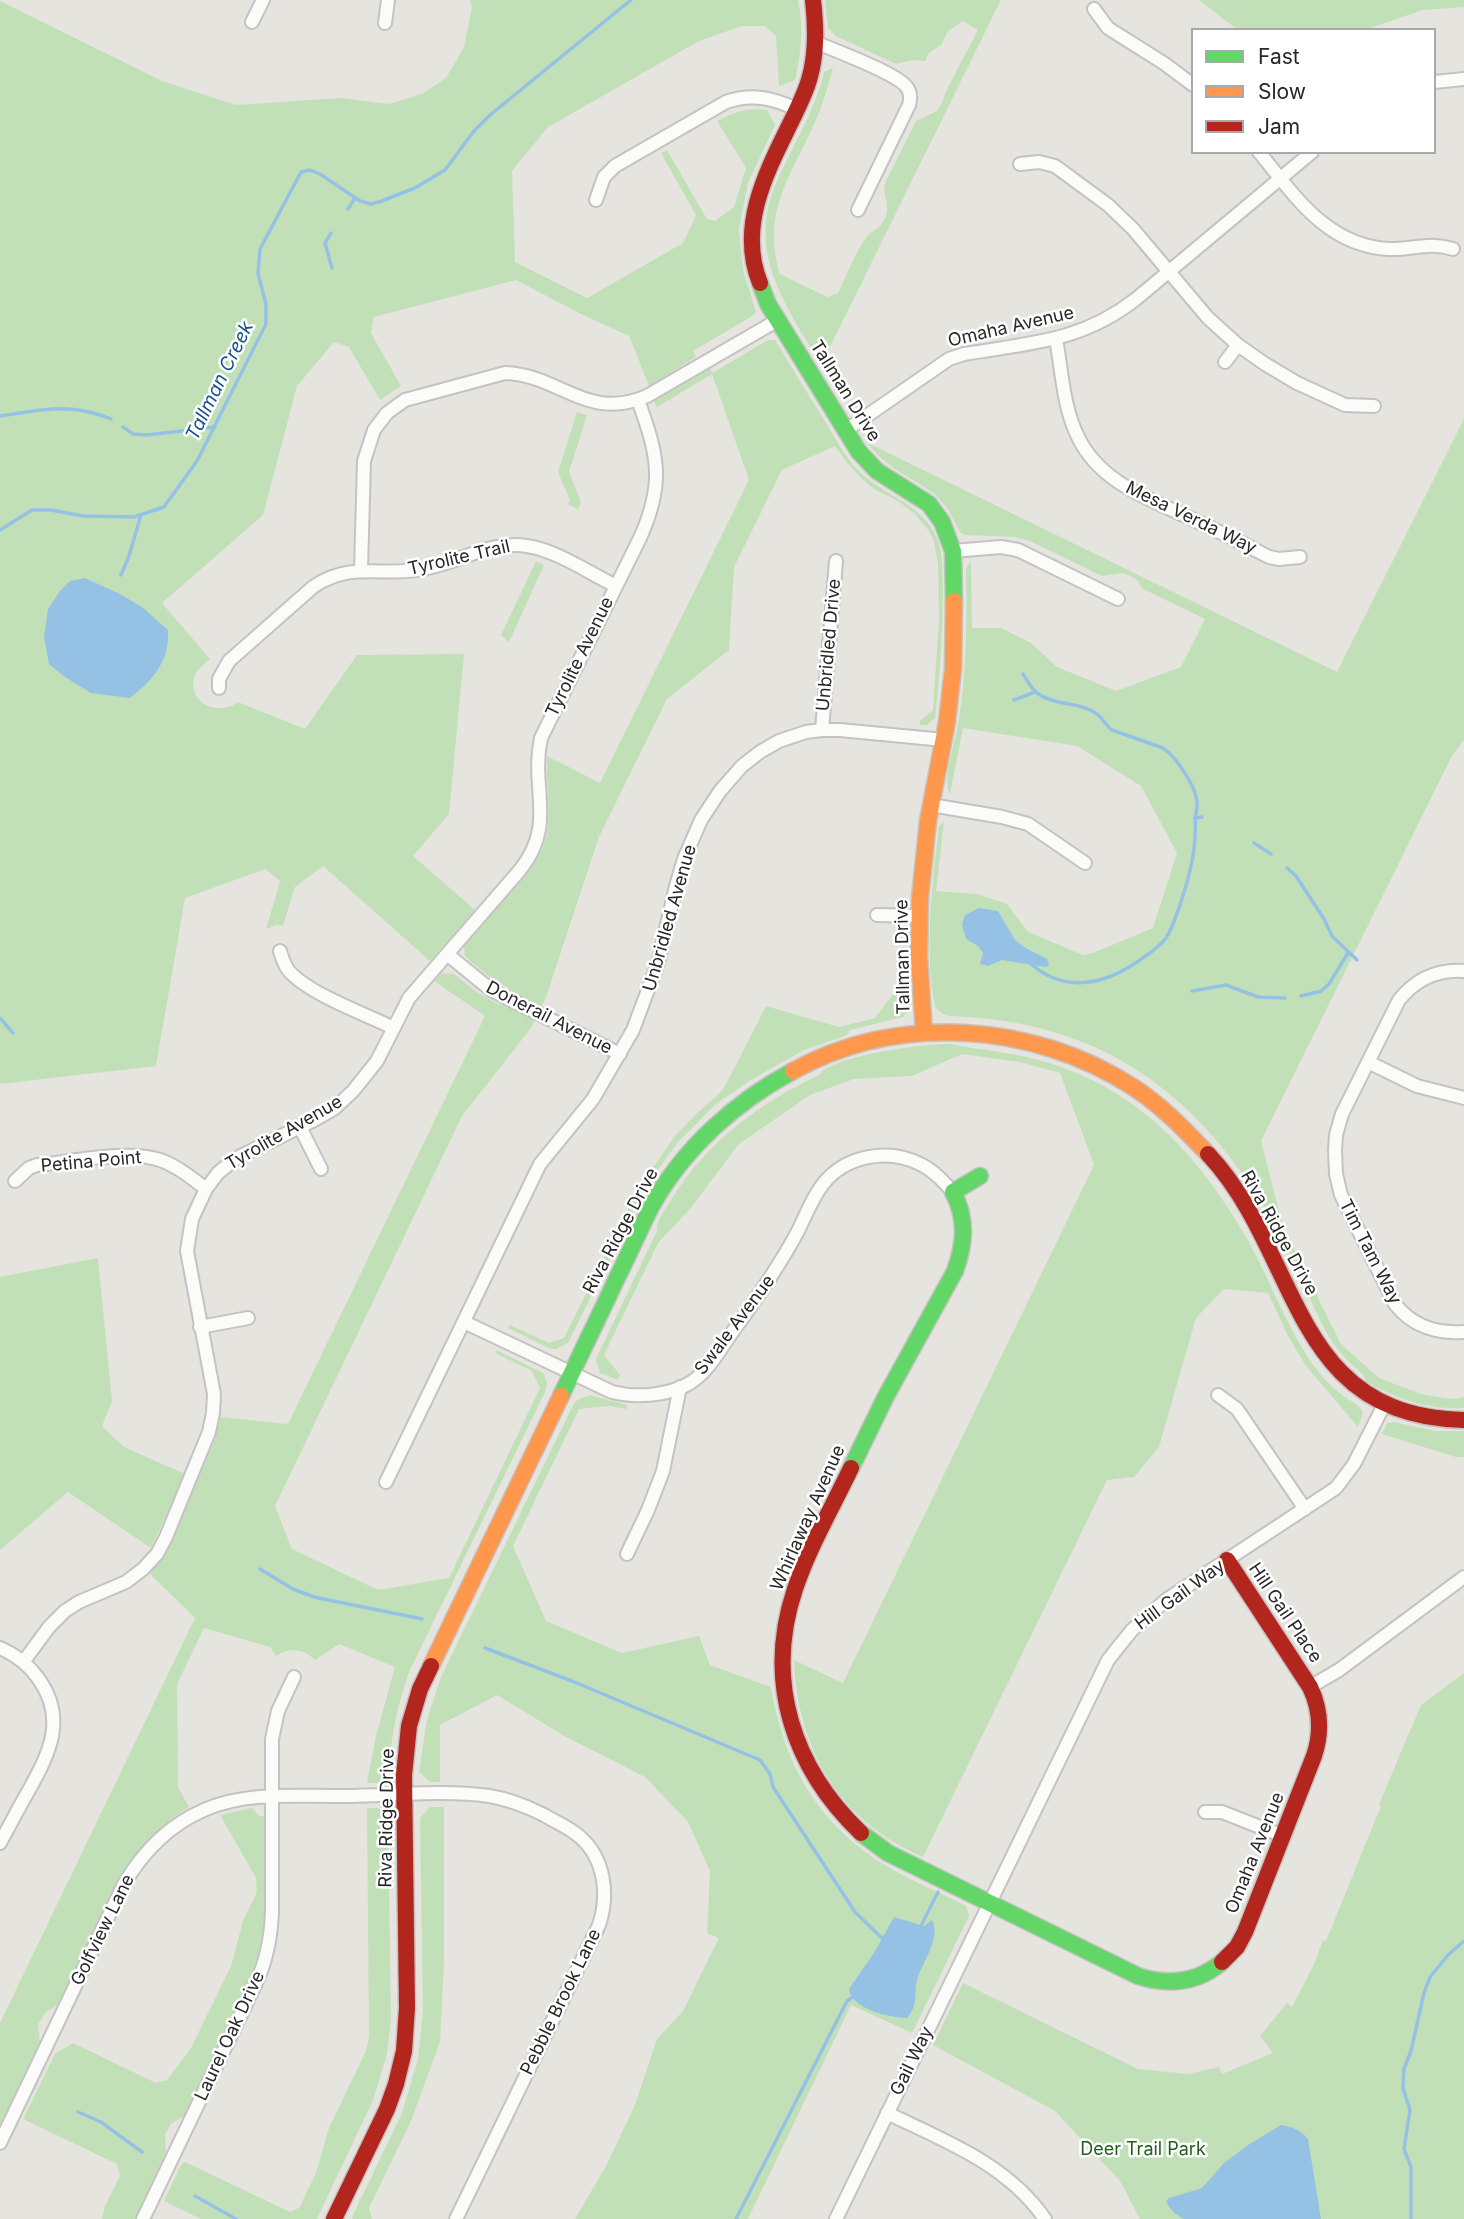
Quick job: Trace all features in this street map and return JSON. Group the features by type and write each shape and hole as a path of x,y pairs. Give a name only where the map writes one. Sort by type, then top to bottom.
{"street":[{"path":"252,22 263,0"},
{"path":"385,23 388,0"},
{"name":"Tallman Drive","path":"813,0 815,42 808,82 762,182 754,206 752,250 765,296 859,452 877,471 918,495 934,509 946,528 953,551 955,655 921,877 919,916 924,1033"},
{"path":"1094,9 1108,28 1191,84"},
{"path":"815,42 897,79 909,90 909,105 858,209"},
{"path":"1436,82 1464,79"},
{"path":"596,200 604,177 615,166 726,103 744,97 762,97 797,109"},
{"path":"1261,154 1317,220 1346,239 1384,248 1409,248 1430,244 1453,249"},
{"name":"Omaha Avenue","path":"845,430 949,359 964,354 1056,339 1107,320 1125,308 1310,154"},
{"path":"1020,164 1048,164 1084,186 1122,217 1200,310 1238,345 1286,376 1345,405 1374,406"},
{"path":"361,570 366,449 374,430 387,413 405,400 505,373 528,376 593,402 612,405 638,400 778,320"},
{"name":"Mesa Verda Way","path":"1056,339 1074,429 1088,454 1101,468 1130,489 1269,557 1300,557"},
{"path":"1225,362 1238,345"},
{"name":"Tyrolite Avenue","path":"23,1661 65,1611 134,1576 162,1546 212,1423 214,1394 187,1251 192,1219 206,1189 218,1173 235,1159 335,1108 353,1091 377,1062 409,998 520,870 535,849 541,818 541,738 647,522 655,492 655,454 638,400"},
{"name":"Tyrolite Trail","path":"219,688 219,679 229,661 313,587 332,576 361,570 410,571 493,547 520,545 547,551 615,586"},
{"path":"953,551 1001,547 1018,550 1118,599"},
{"name":"Unbridled Drive","path":"822,730 836,561"},
{"name":"Unbridled Avenue","path":"386,1482 541,1164 593,1098 620,1055 653,979 684,859 712,802 734,774 760,752 797,735 822,730 943,740"},
{"path":"931,805 1028,824 1086,863"},
{"path":"877,915 919,916"},
{"path":"279,951 288,970 300,981 394,1028"},
{"name":"Donerail Avenue","path":"447,954 491,990 620,1055"},
{"name":"Tim Tam Way","path":"1464,971 1437,973 1421,980 1399,1000 1342,1114 1336,1135 1335,1166 1341,1195 1390,1297 1400,1311 1414,1322 1430,1329 1464,1332"},
{"name":"Riva Ridge Drive","path":"334,2219 387,2109 404,2051 407,2008 404,1796 407,1738 420,1689 652,1206 682,1161 720,1120 763,1087 821,1057 874,1040 924,1033 993,1034 1046,1045 1076,1056 1113,1074 1162,1107 1199,1141 1230,1180 1267,1244 1324,1356 1351,1384 1384,1405 1424,1418 1464,1420"},
{"path":"1368,1062 1425,1089 1464,1098"},
{"path":"300,1127 321,1169"},
{"name":"Petina Point","path":"15,1181 29,1168 37,1165 142,1156 162,1160 206,1189"},
{"name":"Swale Avenue","path":"464,1322 601,1388 626,1395 658,1393 680,1387 696,1378 712,1361 774,1273 817,1192 838,1171 864,1158 900,1157 928,1169 953,1192"},
{"path":"953,1192 980,1176"},
{"name":"Whirlaway Avenue","path":"953,1192 961,1209 964,1233 959,1262 867,1433 808,1558 789,1610 782,1671 787,1710 798,1745 813,1777 842,1817 888,1853 988,1903"},
{"path":"201,1327 248,1318"},
{"path":"627,1554 652,1502 663,1471 680,1387"},
{"path":"1219,1395 1237,1409 1305,1509"},
{"name":"Hill Gail Way","path":"988,1903 1113,1652 1132,1629 1155,1608 1336,1488 1357,1459 1384,1405"},
{"name":"Hill Gail Place","path":"1227,1560 1310,1687"},
{"path":"1310,1687 1339,1670 1464,1577"},
{"path":"0,1648 23,1661 34,1672 48,1694 53,1714 52,1738 43,1764 0,1843"},
{"name":"Laurel Oak Drive","path":"143,2219 265,1960 272,1912 272,1739 278,1711 293,1677"},
{"name":"Omaha Avenue","path":"988,1903 1146,1979 1166,1983 1194,1980 1219,1967 1239,1945 1319,1742 1319,1711 1310,1687"},
{"name":"Pebble Brook Lane","path":"404,1796 482,1795 523,1805 556,1821 580,1837 592,1851 603,1879 604,1908 599,1925 456,2219"},
{"name":"Golfview Lane","path":"0,2143 119,1894 143,1856 180,1822 235,1800 272,1797 404,1796"},
{"path":"1205,1812 1222,1812 1283,1836"},
{"name":"Gail Way","path":"836,2219 988,1903"},
{"path":"887,2113 993,2167 1028,2197 1045,2219"}],"green space":[{"path":"470,0 798,0 801,40 795,80 779,86 776,36 765,26 742,26 699,41 548,127 512,171 515,262 587,298 683,243 696,215 661,153 667,150 707,219 715,221 734,207 746,168 717,121 742,111 767,110 775,125 748,183 739,229 743,270 756,312 693,351 696,357 649,386 629,336 516,280 374,317 371,333 401,386 380,400 349,347 334,342 297,386 263,515 162,603 210,659 195,676 193,685 199,700 206,705 222,708 238,702 305,729 357,655 464,654 449,814 413,856 475,910 430,961 323,866 295,887 283,926 266,929 280,881 265,869 185,898 156,1066 0,1084 0,1 162,81 236,105 341,98 389,104 422,94 446,78 464,47 472,7"},
{"path":"825,0 1001,0 821,365 783,299 768,255 765,231 768,207 777,181 809,114 824,72 833,68 819,114 782,194 774,231 780,274 827,297 838,293 861,245 884,220 887,211 885,183 916,121 937,111 941,105 978,30 963,21 948,31 941,45 928,54 925,61 913,60 896,64 836,36 828,28"},
{"path":"1199,0 1464,0 1464,7 1423,10 1370,28 1235,28"},
{"path":"768,340 775,340 854,466 876,485 921,515 937,538 942,562 943,602 935,718 927,725 920,725 920,721 933,710 939,619 938,565 929,531 915,514 861,478 835,446 782,470 734,567 729,650 667,699 599,837 546,997 531,1028 462,1116 275,1506 292,1549 378,1590 449,1578 540,1388 532,1371 495,1353 496,1350 543,1373 547,1383 546,1390 409,1672 395,1722 388,1773 378,1783 367,1783 376,1736 395,1667 339,1644 315,1660 306,1653 296,1651 286,1651 276,1656 270,1647 204,1628 177,1684 178,1787 189,1807 152,1836 122,1873 59,2004 46,2012 38,2024 40,2042 0,2125 0,2023 195,1618 150,1574 171,1543 215,1439 220,1417 288,1424 485,1016 434,981 442,973 454,974 478,993 500,1005 509,988 470,961 465,956 464,947 523,879 542,850 548,824 547,756 600,783 749,480 712,374 657,407 654,401 710,368 712,373"},
{"path":"577,412 587,415 569,472 581,502 578,509 568,504 570,500 558,472"},
{"path":"1464,419 1464,740 1452,756 1261,1141 1283,1227 1341,1344 1379,1378 1424,1395 1452,1399 1464,1397 1464,1408 1450,1408 1413,1402 1378,1387 1366,1381 1342,1355 1326,1332 1281,1235 1244,1176 1213,1136 1178,1101 1141,1072 1099,1049 1054,1032 1004,1021 950,1016 935,1007 930,962 930,916 939,826 944,822 936,891 977,894 1007,904 1028,932 1083,955 1153,928 1177,853 1141,786 1077,746 963,728 950,794 947,780 965,670 966,568 971,562 972,628 1001,628 1031,643 1057,667 1116,691 1181,667 1205,619 1143,589 1136,579 1124,573 1102,576 1030,541 1016,537 965,535 960,532 948,509 935,494 892,467 866,442 1337,672"},
{"path":"536,561 544,565 509,642 501,635"},
{"path":"907,961 910,1007 903,1017 850,1030 847,1035 804,1050 751,1080 716,1104 678,1142 636,1205 568,1343 551,1349 508,1328 510,1325 549,1343 564,1338 637,1191 674,1137 723,1090 766,1006 839,1027 875,1018 904,980"},
{"path":"950,1044 1028,1057 1075,1072 1107,1088 1163,1129 1187,1154 1230,1210 1311,1361 1327,1382 1359,1407 1362,1413 1358,1427 1306,1366 1289,1338 1268,1293 1224,1289 1196,1318 1159,1447 1134,1477 1107,1480 923,1857 893,1842 868,1823 846,1802 828,1778 814,1752 804,1723 794,1660 843,1683 1094,1165 1060,1073 1020,1062 962,1054 912,1076 854,1079 810,1095 739,1144 690,1209 658,1243 604,1355 620,1375 618,1380 600,1373 596,1359 657,1231 662,1214 687,1177 719,1141 776,1098 842,1062 901,1049"},
{"path":"98,1258 112,1401 102,1426 124,1447 185,1474 151,1548 68,1492 0,1550 0,1277"},
{"path":"590,1395 627,1405 627,1409 609,1406 579,1409 513,1546 546,1621 622,1653 699,1636 710,1665 771,1687 784,1741 795,1766 807,1789 841,1831 885,1865 966,1906 969,1916 912,2033 851,2005 748,2219 575,2219 606,2166 635,2105 657,2039 683,2011 719,1938 707,1933 710,1871 688,1822 645,1777 566,1737 497,1695 440,1725 440,1782 430,1782 419,1772 427,1720 441,1677 574,1403"},
{"path":"1394,1422 1436,1431 1464,1431 1464,1457 1456,1457 1382,1434 1387,1423"},
{"name":"Deer Trail Park","path":"1464,1673 1464,2219 1140,2219 1120,2181 1055,2111 933,2045 963,1983 1138,2069 1188,2074 1219,2067 1222,2074 1273,2053 1260,2036 1287,2003 1292,2007 1323,1940 1326,1941 1421,1705"},
{"path":"430,1807 444,1807 444,1961 440,2042 411,2121 369,2208 372,2219 353,2219 402,2113 418,2059 423,2012 420,1818"},
{"path":"252,1808 259,1816 264,1816 265,1915 260,1950 250,1978 184,2116 171,2124 165,2134 166,2152 135,2219 102,2219 105,2206 120,2176 117,2164 23,2119 55,2054 73,2043 156,2083 167,2080 191,2048 231,1966 243,1921 257,1892 256,1878 220,1815"},
{"path":"367,1808 378,1808 388,1818 391,2019 387,2054 373,2100 317,2219 201,2219 164,2201 185,2162 290,2212 299,2208 316,2173 329,2128 366,2051 369,2036"}],"water":[{"path":"85,578 142,607 168,630 166,651 158,669 130,698 91,693 49,664 44,637 48,609 70,581"},
{"path":"979,908 998,911 1015,940 1047,959 1049,966 1002,960 988,966 980,964 983,953 978,946 966,939 962,925 965,915"},
{"path":"894,1917 924,1926 932,1920 934,1927 931,1948 916,1983 914,2007 907,2018 882,2014 864,2007 851,1996 849,1989 874,1953"},
{"path":"1281,2125 1296,2129 1308,2139 1321,2219 1184,2219 1169,2207 1166,2201 1169,2198 1202,2188 1224,2163"}],"waterway":[{"name":"Tallman Creek","path":"0,530 32,510 51,510 83,516 134,517 164,507 197,461 266,324 266,304 258,274 260,249 301,172 310,170 320,174 360,201 371,204 415,188 445,170 474,131 490,115 631,0"},
{"path":"348,209 355,198"},
{"path":"331,233 325,243 332,268"},
{"path":"0,416 69,409 111,419"},
{"path":"123,427 133,434 147,435 215,427"},
{"path":"121,575 141,515"},
{"path":"1023,674 1035,691 1044,697 1090,710 1112,730 1168,752 1193,787 1197,803 1195,818"},
{"path":"1014,700 1035,692"},
{"path":"1029,962 1055,978 1082,983 1096,981 1124,970 1156,948 1168,935 1179,908 1192,864 1195,818 1202,817"},
{"path":"1254,843 1271,854"},
{"path":"1287,868 1296,876 1332,936 1357,960"},
{"path":"1301,996 1321,991 1329,984 1348,953"},
{"path":"1192,991 1226,985 1258,997 1285,998"},
{"path":"0,1018 13,1033"},
{"path":"260,1569 293,1589 314,1597 422,1619"},
{"path":"485,1648 572,1681 760,1760 770,1774 773,1787 855,1912 885,1941"},
{"path":"920,1928 938,1892"},
{"path":"1411,2219 1411,2167 1404,2149 1410,2110 1403,2088 1404,2069 1430,1977 1464,1941"},
{"path":"736,2219 847,2001 854,1996"},
{"path":"78,2112 101,2122 142,2152"},
{"path":"195,2196 236,2219"}],"traffic: fast":[{"path":"760,283 768,304 859,452 877,471 929,504 942,522 953,551 954,601"},
{"path":"561,1396 651,1207 664,1186 695,1147 731,1112 793,1071"},
{"path":"851,1468 885,1398 955,1271 963,1231 961,1212 953,1192 980,1176"},
{"path":"861,1833 888,1853 1138,1976 1161,1981 1182,1981 1203,1974 1222,1962"}],"traffic: slow":[{"path":"924,1033 919,956 920,898 928,821 947,722 953,669 954,601"},
{"path":"793,1071 834,1052 876,1040 920,1033 964,1033 1009,1038 1052,1049 1094,1065 1133,1087 1163,1110 1208,1154"},
{"path":"431,1666 561,1396"}],"traffic: jam":[{"path":"760,283 754,262 753,220 765,179 809,80 815,40 813,0"},
{"path":"1208,1154 1239,1194 1306,1323 1331,1361 1363,1391 1407,1412 1464,1420"},
{"path":"851,1468 795,1589 786,1623 783,1657 784,1689 791,1721 802,1751 837,1808 861,1833"},
{"path":"1222,1962 1237,1947 1245,1932 1314,1756 1319,1730 1318,1713 1310,1687 1227,1560"},
{"path":"334,2219 387,2109 404,2051 407,2008 404,1775 409,1726 420,1689 431,1666"}]}
